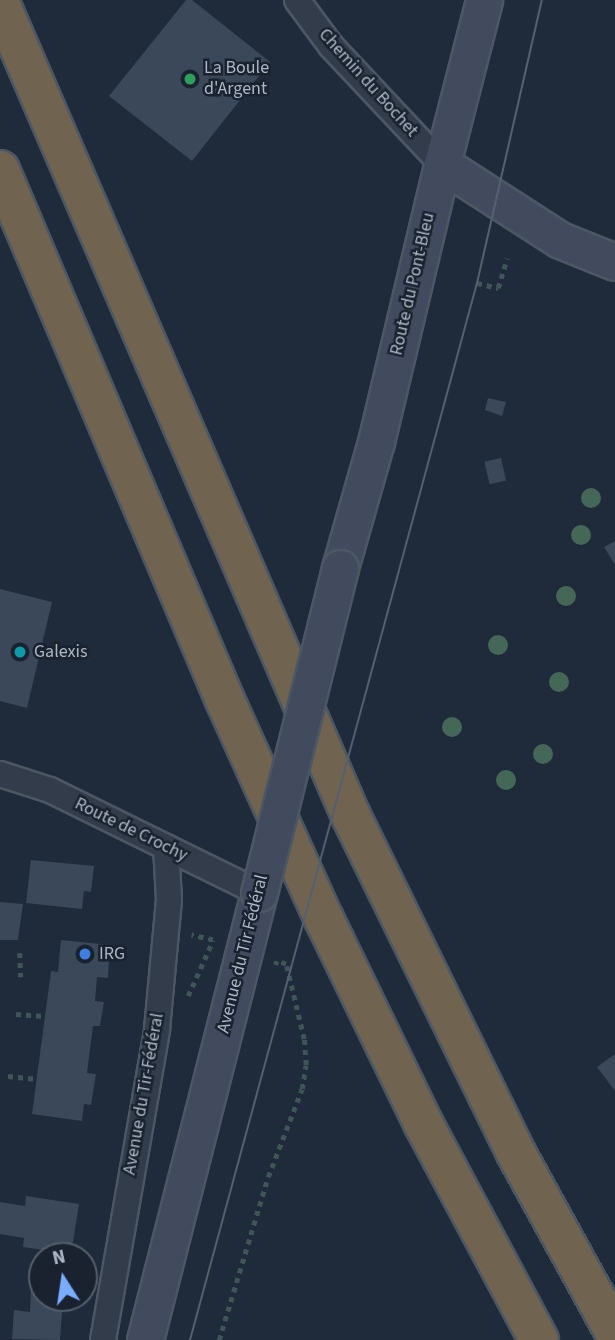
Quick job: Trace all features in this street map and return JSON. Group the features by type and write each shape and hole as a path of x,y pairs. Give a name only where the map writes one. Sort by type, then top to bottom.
{"highway":[{"path":"0,3 351,816 516,1153 615,1333"},
{"path":"0,170 219,685 324,919 423,1123 539,1340"},
{"path":"0,185 49,288"}],"main road":[{"name":"Route du Pont-Bleu","path":"340,568 376,442 484,0"},
{"path":"442,164 560,240 615,262"},
{"name":"Avenue du Tir Fédéral","path":"145,1340 340,568"}],"street":[{"name":"Chemin du Bochet","path":"296,0 331,46 442,164"},
{"name":"Route de Crochy","path":"0,775 50,790 259,892"},
{"name":"Avenue du Tir-Fédéral","path":"103,1340 158,1029 169,899 166,846"}],"path":[{"path":"477,283 498,288 507,258"},
{"path":"20,953 21,977"},
{"path":"219,1340 268,1177 302,1090 306,1065 304,1038 286,964 277,961"},
{"path":"16,1014 45,1016"},
{"path":"8,1076 37,1079"}],"building":[{"name":"La Boule d'Argent","path":"186,0 192,0 270,62 192,161 109,96"},
{"path":"488,398 506,402 502,416 485,410"},
{"path":"501,458 506,480 490,484 484,462"},
{"path":"615,541 615,565 604,547"},
{"name":"Galexis","path":"0,589 52,602 27,708 0,701"},
{"path":"31,860 94,866 91,892 84,891 82,909 26,903"},
{"path":"0,902 23,904 18,940 0,940"},
{"path":"61,940 110,945 108,978 97,977 95,1001 104,1002 100,1026 93,1026 87,1073 96,1074 91,1105 84,1104 82,1121 32,1114 51,971 58,972"},
{"path":"615,1054 615,1091 597,1067"},
{"path":"26,1196 79,1204 73,1242 28,1242 28,1248 23,1247 24,1238 0,1234 0,1202 25,1206"},
{"path":"14,1310 62,1312 60,1340 12,1339"}],"tram line":[{"path":"190,1340 477,283 542,0"}],"place":[{"name":"La Boule d'Argent","path":"190,79"},
{"name":"Galexis","path":"20,652"},
{"name":"IRG","path":"85,954"}]}
